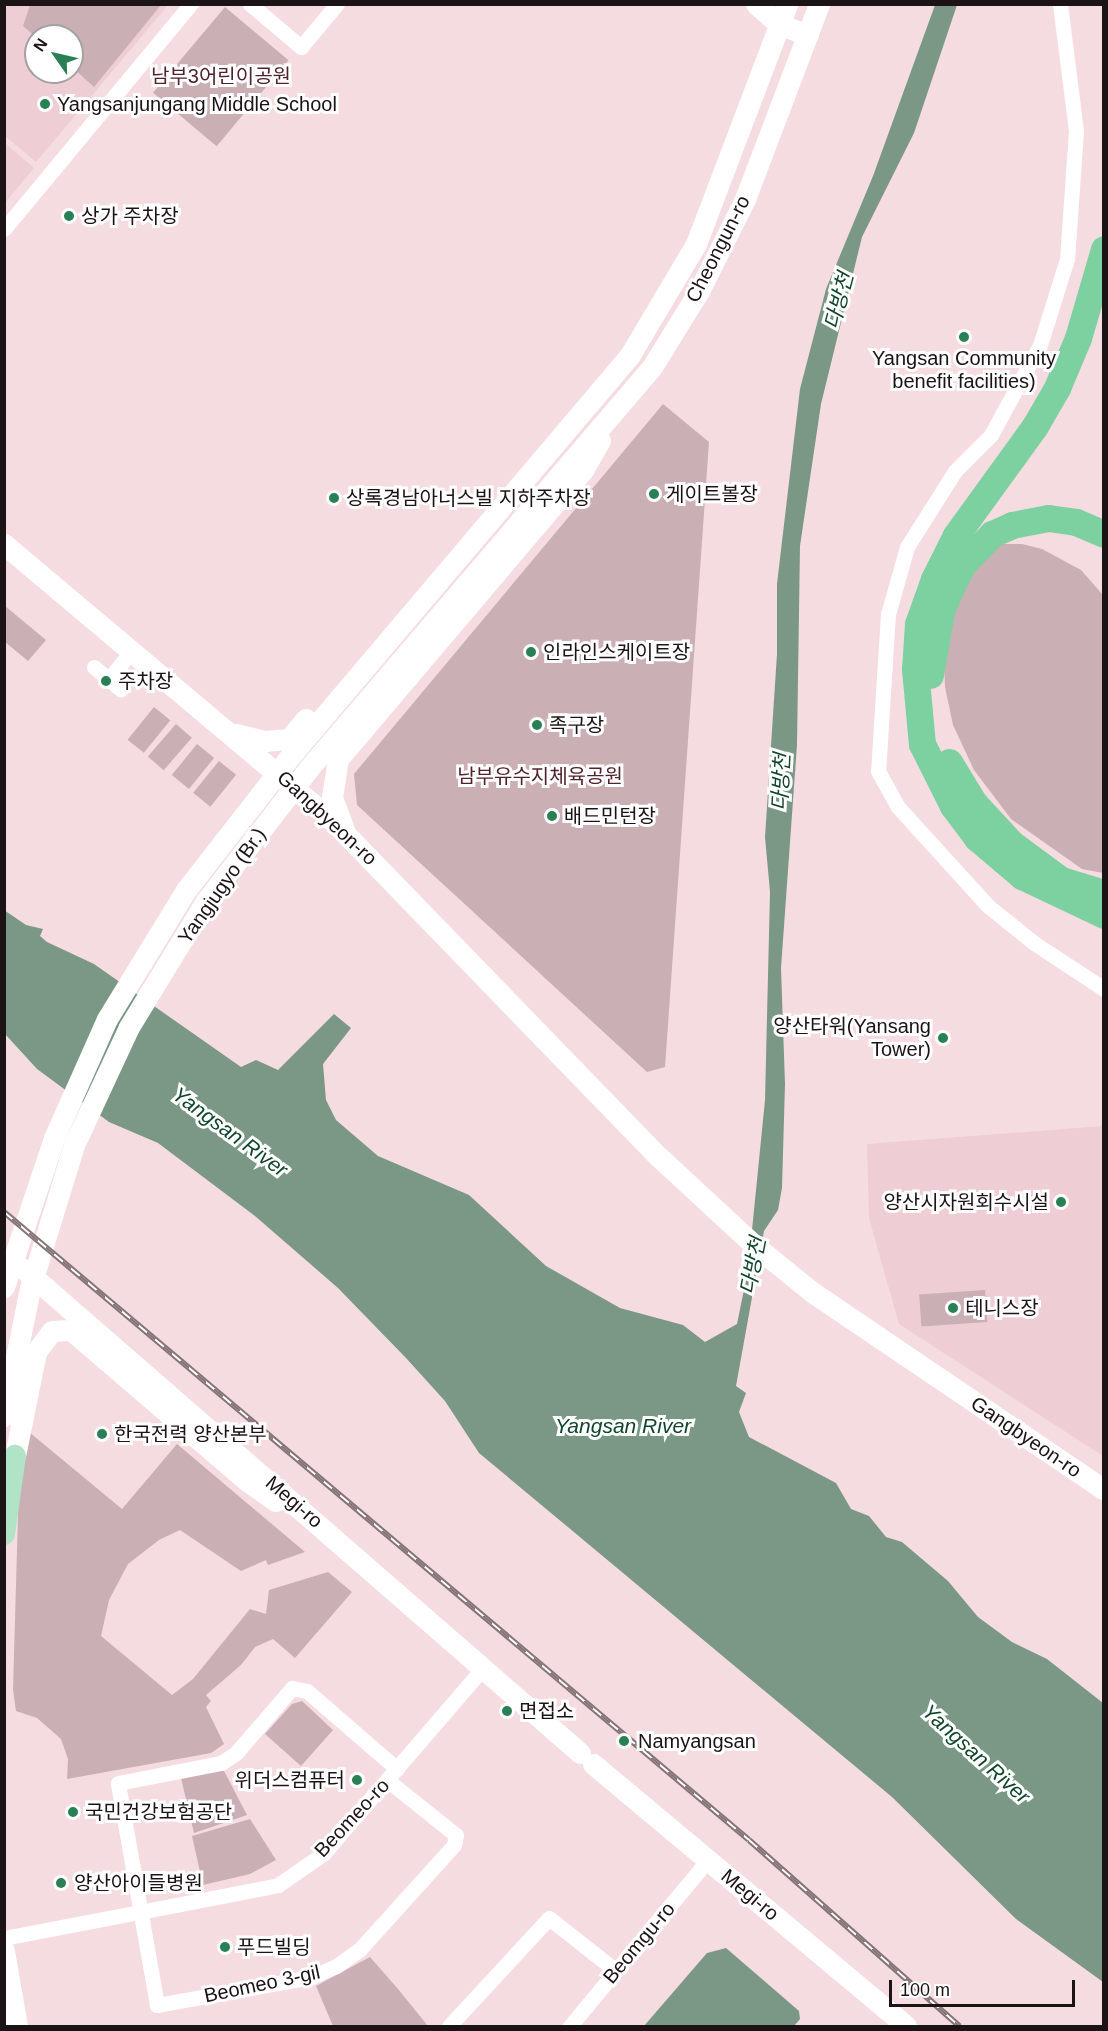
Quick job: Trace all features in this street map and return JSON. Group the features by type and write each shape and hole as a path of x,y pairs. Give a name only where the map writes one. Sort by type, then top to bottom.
{"highway":[{"path":"1104,249 1078,338 1057,388 1035,426 956,535 934,579 918,624 915,669 922,744 953,806 977,838 1022,876 1104,915"},
{"path":"1104,534 1076,522 1048,518 1012,525 992,534 962,565 952,585 930,667 939,736 953,771 974,803 1011,843 1061,880 1104,893"}],"main road":[{"path":"756,4 783,14 808,35"},
{"name":"Cheongun-ro","path":"566,465 652,367 699,291 745,199 819,4"},
{"name":"Cheongun-ro","path":"550,450 630,355 696,244 783,14"},
{"path":"230,732 265,741 289,739 542,439 596,396"},
{"path":"345,832 332,797 338,759 583,470 621,403"},
{"name":"Yangjugyo (Br.)","path":"4,1287 54,1138 106,1019 186,890 292,754 550,450"},
{"name":"Yangjugyo (Br.)","path":"4,1416 30,1288 74,1145 129,1027 219,883 309,768 566,465"},
{"name":"Gangbyeon-ro","path":"4,544 230,732 345,832 694,1191 784,1270 948,1385 1104,1490"},
{"name":"Megi-ro","path":"4,1253 348,1548 586,1759 906,2026"},
{"path":"4,1534 15,1456 36,1352 52,1331 71,1330 247,1481 348,1548"},
{"path":"4,1951 17,2026"}],"street":[{"path":"4,228 191,4"},
{"path":"250,4 301,46 337,4"},
{"path":"1060,4 1076,131 1067,259 1040,345 990,435 955,471 907,547 888,614 878,771 898,807 988,906 1034,943 1104,989"},
{"path":"109,679 132,651"},
{"path":"94,667 121,690"},
{"name":"Beomeo-ro","path":"4,1938 278,1885 323,1854 482,1669"},
{"path":"141,1911 118,1783 221,1763 236,1753 292,1688 307,1691 392,1775"},
{"name":"Beomeo 3-gil","path":"141,1911 158,2005 310,1977 336,1966 358,1950 454,1845 456,1835 392,1775"},
{"name":"Beomgu-ro","path":"570,2026 708,1860"},
{"path":"449,2026 549,1918 616,1971"}],"shaded area":[{"name":"Yangsanjungang Middle School","path":"5,5 168,5 36,162 5,136"},
{"path":"5,143 34,168 5,203"},
{"path":"1103,1126 1103,1456 899,1324 869,1218 867,1144"}],"green space":[{"path":"30,4 161,5 94,87 84,78 84,24 24,24 23,26"},
{"name":"남부3어린이공원","path":"225,7 289,60 217,146 153,93"},
{"name":"남부유수지체육공원","path":"663,404 709,442 665,1067 647,1072 357,805 354,774"},
{"path":"999,544 1022,544 1042,549 1081,570 1103,595 1103,873 1082,869 1011,819 974,770 953,725 945,687 943,633 985,548"},
{"path":"5,606 46,640 28,661 5,642"},
{"path":"154,707 170,720 144,753 128,740"},
{"path":"176,724 192,738 164,770 148,756"},
{"path":"197,744 214,758 189,789 172,775"},
{"path":"219,761 236,775 210,807 193,793"},
{"name":"테니스장","path":"985,1290 987,1322 921,1327 919,1295"},
{"path":"29,1432 122,1509 177,1444 305,1552 268,1565 266,1560 241,1571 180,1530 159,1540 128,1564 109,1600 101,1636 172,1695 193,1679 250,1609 266,1614 269,1590 328,1572 352,1592 295,1658 273,1639 255,1647 241,1665 206,1695 211,1701 206,1707 224,1744 211,1753 67,1779 68,1759 61,1739 37,1718 16,1711 13,1690 19,1480"},
{"path":"302,1701 333,1730 301,1766 265,1734 292,1704"},
{"path":"223,1769 247,1815 194,1833 181,1778"},
{"path":"250,1819 276,1860 250,1874 203,1885 192,1836"},
{"path":"370,1957 428,2026 333,2026 316,1986"}],"water":[{"name":"Yangsan River","path":"935,5 957,5 914,133 862,237 821,404 800,546 797,745 781,968 785,1084 782,1188 778,1210 764,1231 736,1386 746,1393 739,1412 749,1437 836,1483 851,1509 869,1516 886,1537 902,1542 948,1581 978,1617 1012,1642 1047,1659 1103,1703 1103,1982 1016,1919 892,1797 479,1453 445,1401 406,1358 338,1288 255,1216 158,1143 109,1122 37,1069 5,1034 4,910 26,925 43,929 40,936 47,942 94,964 241,1067 256,1060 278,1070 334,1014 351,1028 323,1064 326,1100 336,1120 378,1156 469,1195 546,1266 620,1308 683,1325 705,1342 737,1324 748,1270 765,1100 770,892 765,837 777,654 777,584 800,389 826,289 873,176"},
{"path":"726,1948 799,2011 800,2019 794,2026 644,2026 707,1953"}],"railway":[{"path":"4,1212 749,1840 959,2026"}],"place":[{"name":"Yangsanjungang Middle School","path":"45,104"},
{"name":"상가 주차장","path":"69,216"},
{"name":"Yangsan Community benefit facilities)","path":"964,337"},
{"name":"게이트볼장","path":"654,494"},
{"name":"상록경남아너스빌 지하주차장","path":"334,498"},
{"name":"인라인스케이트장","path":"531,652"},
{"name":"주차장","path":"106,681"},
{"name":"족구장","path":"537,725"},
{"name":"배드민턴장","path":"552,816"},
{"name":"양산타워(Yansang Tower)","path":"943,1038"},
{"name":"양산시자원회수시설","path":"1061,1202"},
{"name":"테니스장","path":"953,1308"},
{"name":"한국전력 양산본부","path":"102,1434"},
{"name":"면접소","path":"507,1711"},
{"name":"Namyangsan","path":"624,1741"},
{"name":"위더스컴퓨터","path":"357,1780"},
{"name":"국민건강보험공단","path":"73,1812"},
{"name":"양산아이들병원","path":"61,1883"},
{"name":"푸드빌딩","path":"225,1947"}],"water label":[{"name":"다방천","path":"839,301"},
{"name":"다방천","path":"781,782"},
{"name":"다방천","path":"753,1266"}]}
